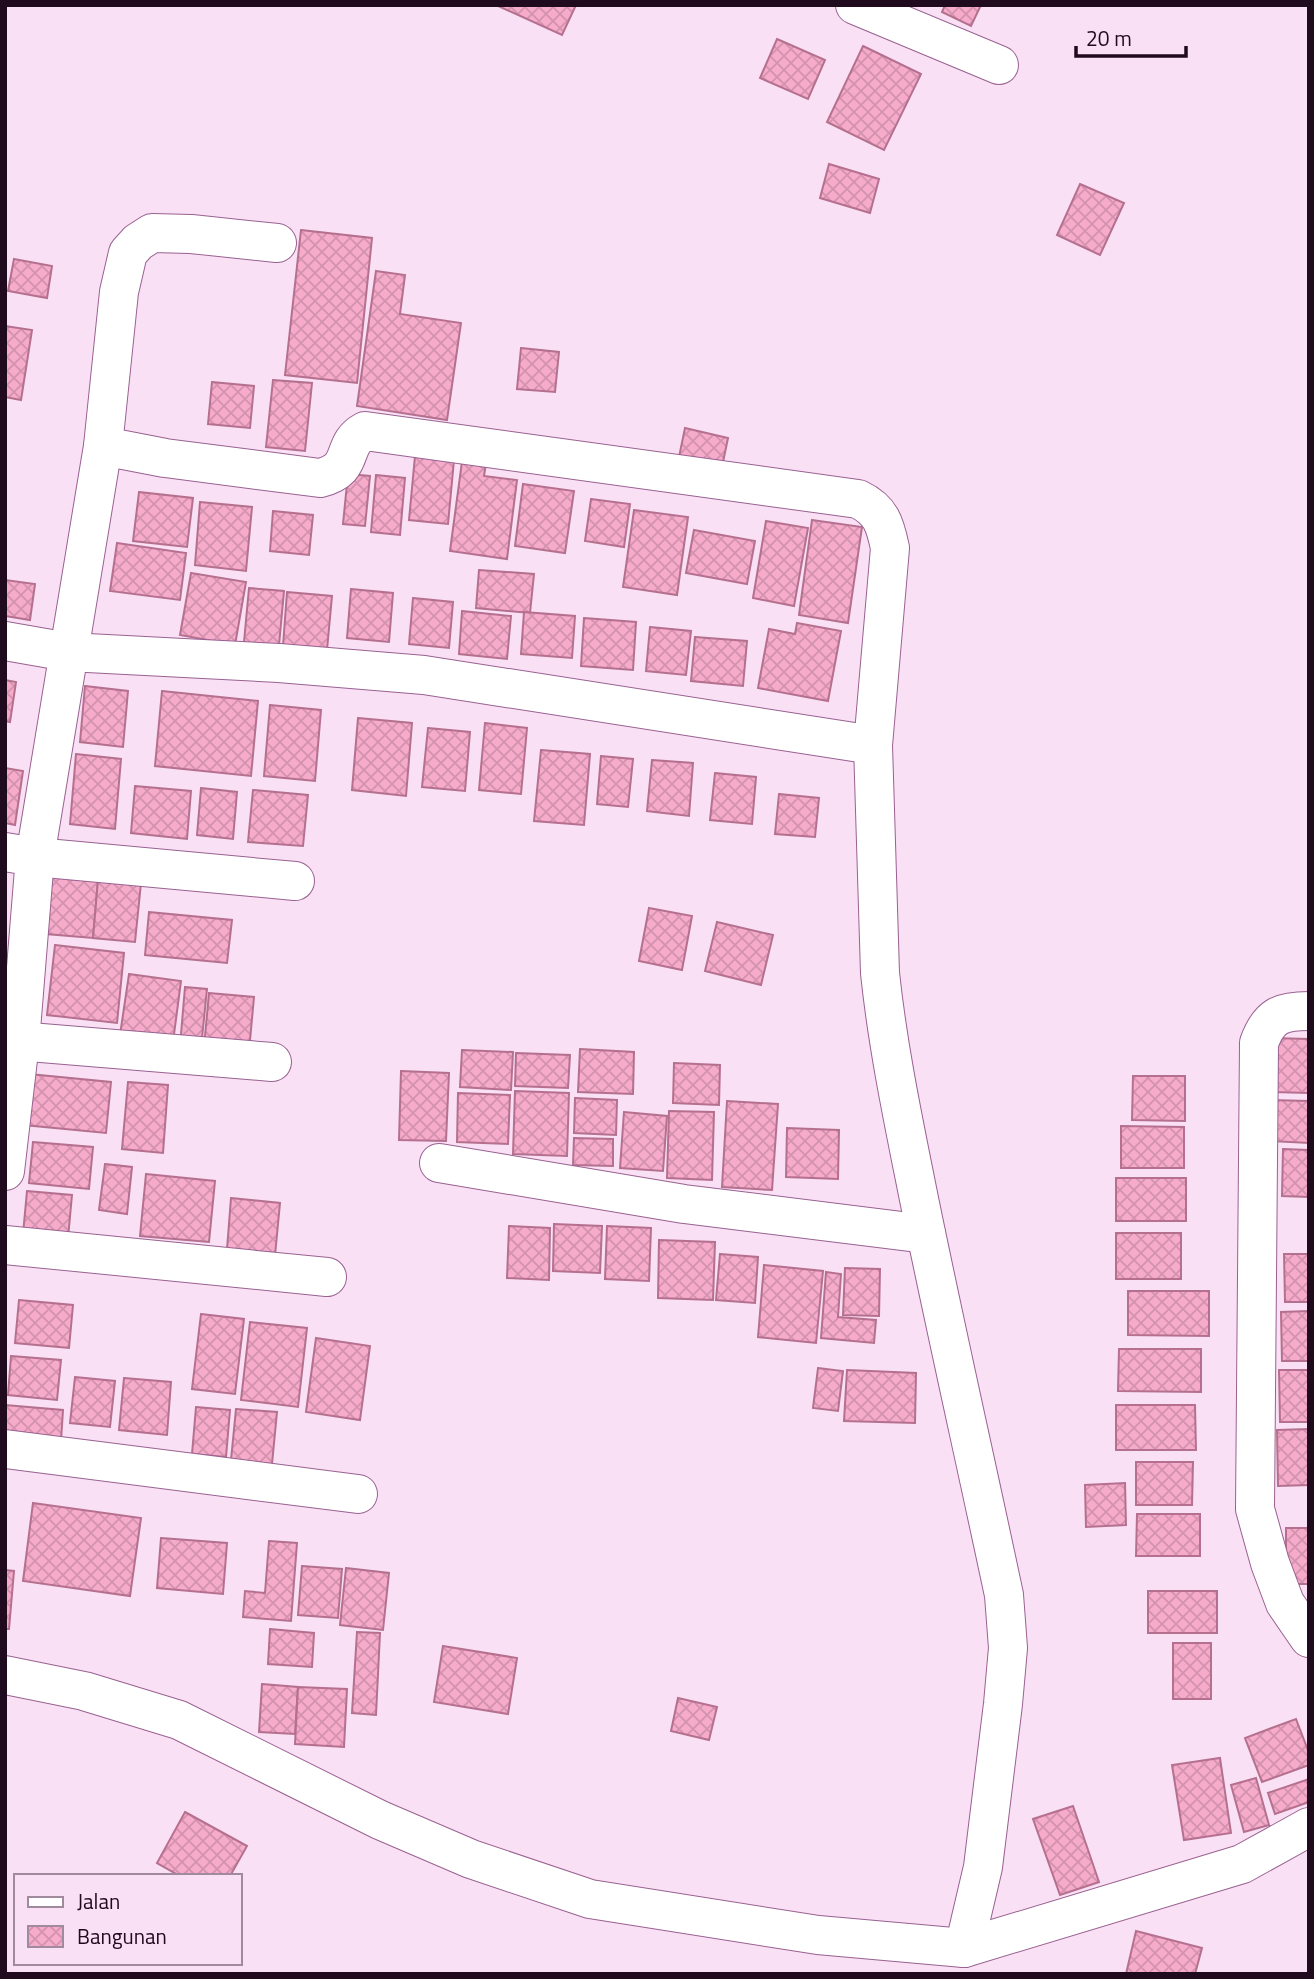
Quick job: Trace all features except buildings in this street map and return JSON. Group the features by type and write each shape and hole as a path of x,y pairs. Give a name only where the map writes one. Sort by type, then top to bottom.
{"street":[{"path":"855,5 999,65"},
{"path":"5,1171 20,854 68,652 103,446 119,292 128,253 152,233 191,234 277,243"},
{"path":"103,446 165,458 320,478 339,471 345,463 351,443 357,435 365,431 858,499 879,513 885,524 890,548 873,745 880,973 884,1010 926,1234 1004,1595 1008,1648 983,1867 964,1948"},
{"path":"5,641 68,652 279,663 424,675 873,745"},
{"path":"20,854 295,881"},
{"path":"1309,1011 1296,1011 1271,1020 1259,1043 1255,1509 1284,1603 1309,1638"},
{"path":"13,1041 272,1062"},
{"path":"439,1163 684,1204 926,1234"},
{"path":"5,1245 327,1277"},
{"path":"5,1449 358,1494"},
{"path":"5,1675 84,1690 179,1720 380,1820 471,1859 590,1899 818,1935 964,1948 1242,1864 1309,1827"}]}
